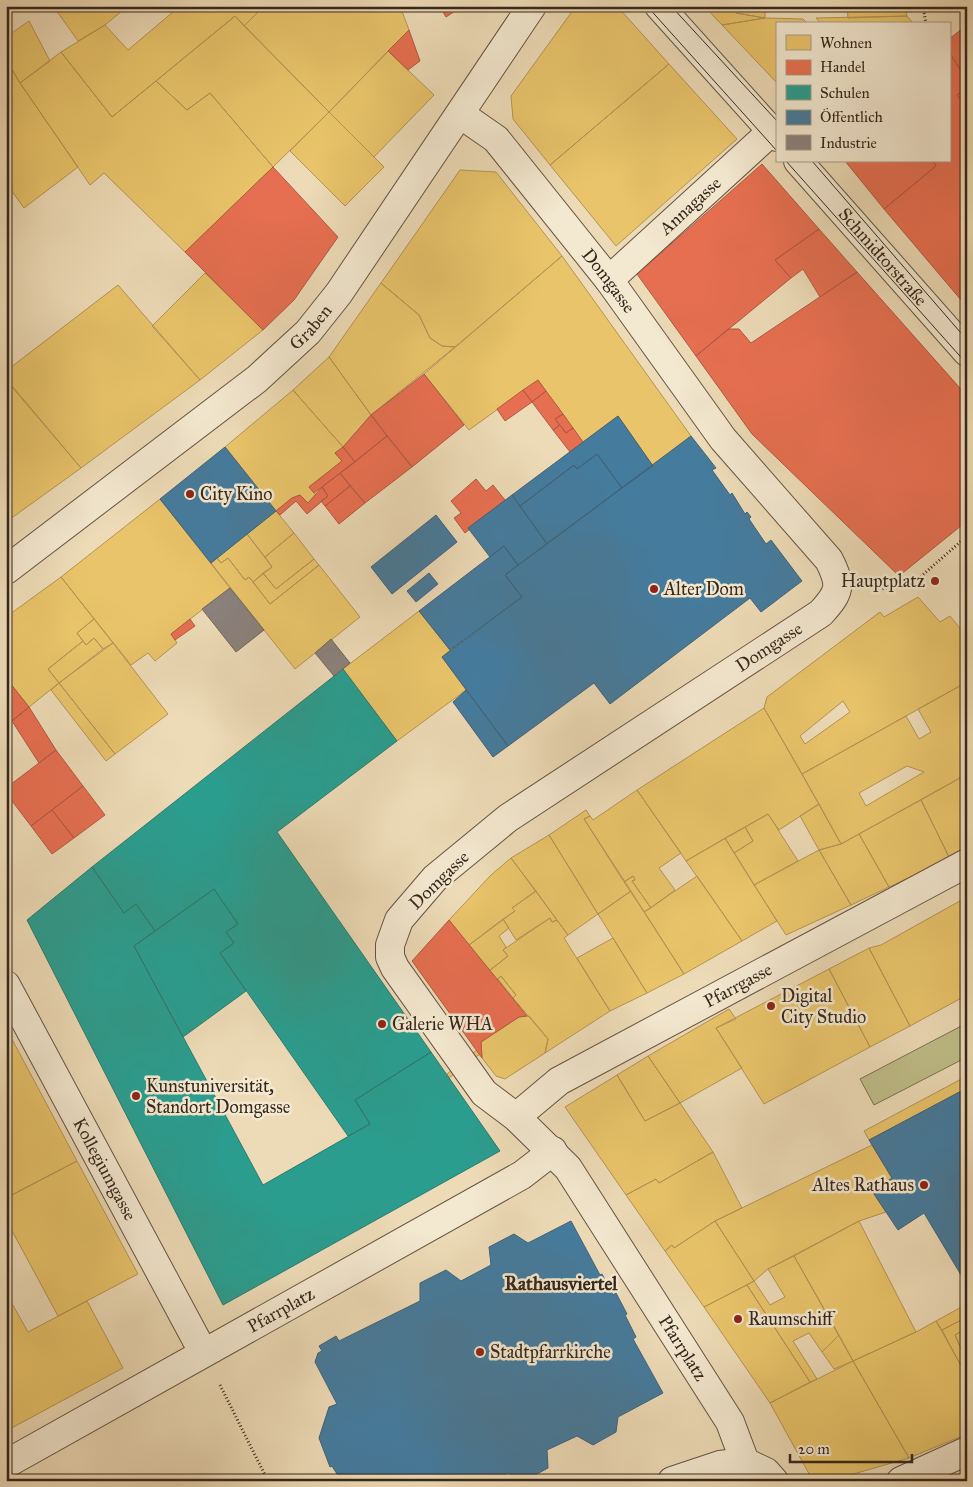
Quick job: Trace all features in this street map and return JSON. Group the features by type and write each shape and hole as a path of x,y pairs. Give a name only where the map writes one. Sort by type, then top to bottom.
{"street":[{"name":"Graben","path":"6,570 257,379 308,332 339,293 532,6"},
{"path":"659,6 774,134"},
{"name":"Domgasse","path":"460,114 496,140 609,280 723,439 829,560 837,576 839,586 836,597 821,613 508,818 435,878 400,920 390,945 390,956 395,968 484,1093 516,1118"},
{"name":"Annagasse","path":"609,280 774,134"},
{"name":"Schmidtorstraße","path":"799,162 967,352"},
{"name":"Pfarrgasse","path":"516,1118 559,1081 967,863"},
{"name":"Kollegiumgasse","path":"6,985 203,1352"},
{"name":"Pfarrplatz","path":"516,1118 554,1151 568,1168 730,1422 745,1462"},
{"name":"Pfarrplatz","path":"6,1464 522,1175 554,1151"},
{"path":"901,1481 967,1451"},
{"path":"672,1481 720,1465 745,1462 766,1472 774,1481"}],"path":[{"path":"923,6 926,22"},
{"path":"866,588 909,587 967,536"},
{"path":"203,1352 268,1481"}],"shaded area":[{"path":"967,1023 967,1057 874,1105 860,1079"}],"building: Wohnen":[{"path":"62,6 128,6 105,25 78,41 56,10"},
{"path":"180,6 264,6 244,26 235,16 112,117 61,52 105,25 128,50"},
{"path":"264,6 400,6 409,30 329,112 244,26"},
{"path":"576,6 617,6 669,64 550,165 513,119 511,96"},
{"path":"704,6 735,6 736,13 765,18 722,25"},
{"path":"735,6 765,6 765,18 736,13"},
{"path":"847,6 905,6 907,16 848,18"},
{"path":"235,16 329,112 273,167 210,93 187,110 156,81"},
{"path":"907,16 912,22 819,22 816,18"},
{"path":"765,18 803,19 806,22 776,22 776,82 722,25"},
{"path":"29,21 50,61 20,83 6,61 6,37"},
{"path":"388,51 434,95 374,157 329,112"},
{"path":"61,52 112,117 156,81 187,110 210,93 273,167 185,252 104,173 90,185 20,83"},
{"path":"7,60 20,83 78,167 24,208 6,183"},
{"path":"669,64 737,139 616,246 550,165"},
{"path":"329,112 384,167 345,206 290,151"},
{"path":"460,170 496,172 562,256 455,347 442,346 430,338 419,315 381,283"},
{"path":"562,256 691,436 653,466 618,416 583,442 538,380 469,430 424,374"},
{"path":"205,273 263,330 200,380 152,326"},
{"path":"381,283 419,315 430,338 442,346 455,347 371,415 329,357"},
{"path":"118,285 200,380 81,468 6,380 6,371"},
{"path":"329,357 371,415 343,447 293,390"},
{"path":"13,387 81,468 13,517 6,507 6,392"},
{"path":"293,390 343,447 335,453 342,461 309,487 317,496 308,503 300,495 292,498 276,511 225,447"},
{"path":"160,499 230,588 171,634 177,643 155,661 148,653 131,665 61,577"},
{"path":"6,507 13,517 6,522"},
{"path":"276,511 294,533 265,557 247,534"},
{"path":"294,533 314,559 276,589 263,573 272,567 265,557"},
{"path":"247,534 272,567 253,582 249,577 245,580 228,558 221,563 217,558"},
{"path":"217,558 221,563 228,558 245,580 249,577 270,604 319,565 360,617 295,669 211,563"},
{"path":"314,559 319,565 270,604 253,582 263,573 276,589"},
{"path":"61,577 94,619 77,633 83,641 48,669 59,683 29,707 6,678 6,617"},
{"path":"918,597 940,622 950,616 967,637 967,682 802,774 764,708 767,697 880,612 884,617","holes":["843,701 850,712 805,744 800,736"]},
{"path":"419,611 450,650 442,657 466,690 397,741 343,669"},
{"path":"94,619 113,643 103,649 94,638 86,645 77,633"},
{"path":"94,638 103,649 59,683 48,669 83,641 86,645"},
{"path":"113,643 168,714 115,754 59,683"},
{"path":"967,682 967,774 841,844 802,774 906,716 919,739 931,732 918,709","holes":["907,766 924,772 866,806 859,793"]},
{"path":"59,683 115,754 106,761 51,690"},
{"path":"764,708 819,804 779,830 768,814 686,861 637,790"},
{"path":"967,774 967,850 950,859 921,800"},
{"path":"637,790 681,853 659,868 675,890 651,908 632,881 635,880 633,876 624,882 584,819 590,816 593,820"},
{"path":"921,800 950,859 889,887 859,834"},
{"path":"819,804 841,844 819,850 800,816"},
{"path":"586,810 590,816 584,819 631,891 598,914 549,835"},
{"path":"768,814 798,861 754,885 734,853 753,841 745,827"},
{"path":"745,827 753,841 734,853 725,838"},
{"path":"859,834 889,887 851,905 819,850 841,844"},
{"path":"549,835 598,914 568,935 511,858"},
{"path":"725,838 777,921 742,941 686,861"},
{"path":"819,850 851,905 786,935 754,885"},
{"path":"511,858 536,891 512,908 515,911 469,945 449,920 491,875"},
{"path":"633,876 635,880 632,881 651,908 644,912 624,882"},
{"path":"697,876 742,941 684,974 644,912"},
{"path":"536,891 557,920 552,922 550,918 516,940 503,919 515,911 512,908"},
{"path":"631,891 684,974 647,993 598,914"},
{"path":"967,897 967,995 910,1026 869,948 881,945"},
{"path":"550,918 552,922 557,920 568,935 564,938 610,1011 545,1053 548,1039 513,998 516,995 501,976 496,980 489,971 508,956 503,950"},
{"path":"503,919 509,928 499,936 506,947 503,950 508,956 489,971 469,945"},
{"path":"613,938 647,993 610,1011 577,958"},
{"path":"869,948 910,1026 870,1047 829,969"},
{"path":"829,969 870,1047 764,1104 716,1028"},
{"path":"501,976 516,995 513,998 498,979"},
{"path":"729,1009 736,1019 716,1028 742,1068 680,1103 648,1056"},
{"path":"519,1017 530,1017 548,1039 545,1053 505,1079 496,1076 482,1058 481,1042"},
{"path":"6,1028 77,1161 6,1198"},
{"path":"477,1050 480,1054 449,1078 447,1074"},
{"path":"648,1056 680,1103 645,1121 617,1075"},
{"path":"617,1075 645,1121 680,1103 713,1152 659,1183 656,1179 626,1195 565,1107"},
{"path":"967,1076 967,1088 869,1140 864,1131"},
{"path":"872,1145 892,1178 872,1191 886,1212 859,1221 768,1269 754,1281 715,1221"},
{"path":"713,1152 742,1208 715,1221 674,1248 672,1245 665,1251 626,1195 656,1179 659,1183"},
{"path":"77,1161 138,1274 58,1316 10,1227 6,1229 6,1198"},
{"path":"715,1221 754,1281 704,1307 665,1251 672,1245 674,1248"},
{"path":"859,1221 916,1332 853,1361 794,1256"},
{"path":"794,1256 839,1335 822,1352 809,1333 793,1341 817,1379 810,1382 747,1285 754,1281 770,1305 785,1297 768,1269"},
{"path":"747,1285 810,1382 770,1403 704,1307"},
{"path":"6,1293 28,1332 87,1301 123,1368 6,1431"},
{"path":"967,1304 967,1317 942,1330 936,1321"},
{"path":"967,1317 967,1328 955,1335 966,1360 960,1364 942,1330"},
{"path":"936,1321 967,1376 967,1434 909,1458 853,1361"},
{"path":"967,1328 967,1376 960,1364 966,1360 955,1335"},
{"path":"839,1335 853,1361 834,1369 822,1352"},
{"path":"853,1361 909,1458 829,1481 813,1481 770,1403"},
{"path":"967,1473 967,1481 952,1481"}],"building: Handel":[{"path":"429,6 463,6 446,17 440,7 433,12"},
{"path":"967,25 967,80 950,54 950,38"},
{"path":"409,30 420,61 408,70 388,51"},
{"path":"950,54 967,80 967,88 957,95 967,108 967,119 964,122 967,125 967,210 960,217 967,225 967,307 884,209 936,166 934,162 950,162"},
{"path":"967,88 967,108 957,95"},
{"path":"846,162 934,162 936,166 884,209"},
{"path":"762,164 819,229 775,260 791,278 696,356 637,274"},
{"path":"273,167 338,237 294,300 263,330 185,252"},
{"path":"819,229 857,272 820,297 803,269 791,278 775,260"},
{"path":"857,272 967,396 967,521 899,576 752,434 696,356 728,329 739,329 751,343"},
{"path":"424,374 464,425 412,467 371,415"},
{"path":"538,380 546,391 532,402 523,390"},
{"path":"523,390 532,402 505,421 497,409"},
{"path":"546,391 563,414 555,419 560,425 553,430 532,402"},
{"path":"563,414 573,428 566,433 555,419"},
{"path":"371,415 387,436 355,462 343,447"},
{"path":"560,425 566,433 573,428 583,442 570,452 553,430"},
{"path":"387,436 412,467 365,503 340,473"},
{"path":"343,447 355,462 314,493 309,487 342,461 335,453"},
{"path":"340,473 350,486 325,506 321,501 328,496 322,487"},
{"path":"476,479 486,491 493,485 505,500 465,533 454,518 461,513 451,501"},
{"path":"350,486 365,503 339,524 325,506"},
{"path":"322,487 328,496 307,514 296,501 280,515 276,511 292,498 300,495 308,503"},
{"path":"190,619 195,626 175,640 171,634"},
{"path":"6,678 29,707 6,726"},
{"path":"29,707 56,750 39,763 12,721"},
{"path":"56,750 83,786 31,826 6,793 6,788"},
{"path":"83,786 105,815 74,838 52,810"},
{"path":"52,810 74,838 52,854 31,826"},
{"path":"449,920 527,1016 519,1017 481,1042 482,1058 412,961"}],"building: Schulen":[{"path":"343,669 397,741 277,832 431,1052 355,1100 370,1124 348,1136 220,953 234,943 226,932 238,924 214,889 155,931 136,904 124,913 92,867"},
{"path":"92,867 124,913 136,904 155,931 134,946 263,1185 370,1124 355,1100 431,1052 500,1151 223,1305 27,920"},
{"path":"214,889 238,924 226,932 234,943 220,953 246,991 183,1037 134,946"}],"building: Öffentlich":[{"path":"618,416 653,466 622,488 597,454 577,469 574,465 520,506 512,495"},
{"name":"Alter Dom","path":"691,436 716,468 712,470 730,495 732,493 745,514 747,512 751,517 749,519 766,544 771,540 802,581 761,612 750,598 610,704 594,683 508,746 442,657 522,597 505,575"},
{"path":"225,447 276,511 211,563 160,499"},
{"path":"597,454 622,488 547,544 520,506 574,465 577,469"},
{"path":"512,495 547,544 518,565 504,546 490,557 468,528"},
{"path":"436,515 457,542 392,594 371,567"},
{"path":"504,546 518,565 505,575 522,597 450,650 419,611"},
{"path":"429,573 438,584 416,602 407,591"},
{"path":"466,690 508,746 493,757 453,702"},
{"name":"Altes Rathaus","path":"967,1088 967,1285 924,1213 898,1230 872,1191 892,1178 869,1140"},
{"name":"Stadtpfarrkirche","path":"571,1221 600,1275 602,1274 613,1295 616,1293 636,1337 633,1339 663,1393 618,1417 616,1432 593,1445 577,1436 547,1450 548,1468 524,1481 519,1481 508,1473 492,1481 392,1481 389,1474 375,1481 354,1481 337,1474 332,1466 330,1467 319,1438 329,1407 337,1404 315,1362 318,1353 322,1351 319,1346 336,1336 339,1341 420,1301 420,1283 446,1270 461,1281 491,1265 489,1247 514,1234 528,1243"}],"building: Industrie":[{"path":"230,588 264,630 236,652 202,609"},
{"path":"331,639 350,663 334,676 315,653"}],"tram line":[{"path":"647,6 776,150"},
{"path":"671,6 776,120"},
{"path":"787,162 967,364"},
{"path":"813,162 967,340"}],"place":[{"name":"City Kino","path":"190,494"},
{"name":"Hauptplatz","path":"935,581"},
{"name":"Alter Dom","path":"654,589"},
{"name":"Digital City Studio","path":"771,1006"},
{"name":"Galerie WHA","path":"382,1024"},
{"name":"Kunstuniversität, Standort Domgasse","path":"136,1096"},
{"name":"Altes Rathaus","path":"924,1185"},
{"name":"Raumschiff","path":"738,1319"},
{"name":"Stadtpfarrkirche","path":"480,1352"}],"district":[{"name":"Rathausviertel","path":"561,1283"}]}
